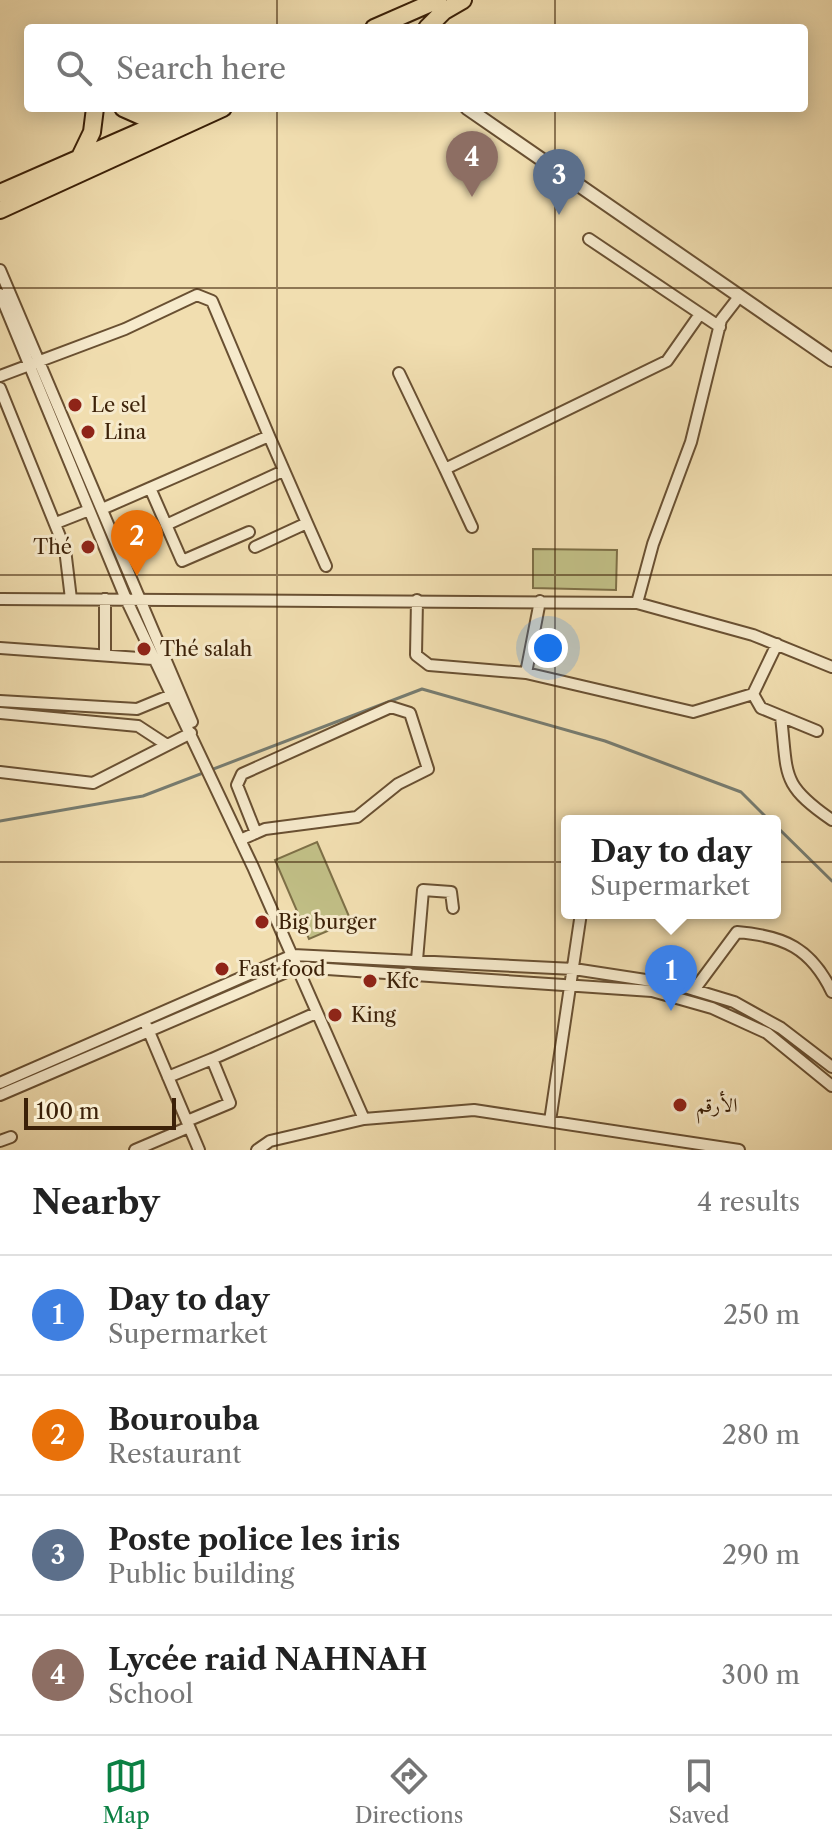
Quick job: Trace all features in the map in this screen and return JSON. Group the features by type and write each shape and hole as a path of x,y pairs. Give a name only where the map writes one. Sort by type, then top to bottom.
{"highway":[{"path":"387,24 438,0"},
{"path":"431,24 444,11 463,0"},
{"path":"387,24 404,19 411,24"},
{"path":"79,159 92,132 94,112"},
{"path":"132,112 168,120"},
{"path":"0,193 185,112"},
{"path":"0,210 214,112"}],"street":[{"path":"473,112 832,360"},
{"path":"589,239 720,327"},
{"path":"0,270 192,722 192,736"},
{"path":"0,294 126,599 293,955 364,1119"},
{"path":"0,376 197,295 205,296 212,301 326,566"},
{"path":"637,603 653,544 691,442 720,327 738,298"},
{"path":"445,469 667,361 700,314"},
{"path":"399,373 472,527"},
{"path":"0,390 56,523 68,560 71,599"},
{"path":"102,509 269,436"},
{"path":"166,525 283,471"},
{"path":"150,488 182,561 249,532"},
{"path":"56,523 89,510"},
{"path":"255,547 307,523"},
{"path":"0,599 637,603 777,644 832,667"},
{"path":"105,599 105,655"},
{"path":"417,600 416,655 429,665 526,673 693,712 753,694 777,644"},
{"path":"526,673 540,601"},
{"path":"0,648 153,659"},
{"path":"753,694 761,708 817,731"},
{"path":"0,701 137,709 171,695"},
{"path":"240,840 256,833 357,817 398,784 428,769 410,713 391,707 242,774 237,785 256,833"},
{"path":"0,713 138,726 167,745"},
{"path":"781,717 792,787 801,798 832,820"},
{"path":"0,772 93,783 167,745 192,736"},
{"path":"417,960 423,890 451,892 453,908"},
{"path":"550,1121 580,919"},
{"path":"694,990 737,932 765,935 792,945 820,966 832,992"},
{"path":"0,1095 293,955 574,969 694,990 734,1002 769,1021 832,1067"},
{"path":"0,1083 298,967 652,991 712,1008 767,1033 832,1086"},
{"path":"168,1077 316,1013"},
{"path":"146,1024 199,1150"},
{"path":"135,1150 230,1103 212,1059"},
{"path":"257,1150 270,1141 364,1119 474,1110 739,1150"}],"shaded area":[{"path":"533,549 617,550 616,590 533,588"},
{"path":"317,842 351,921 309,939 275,860"}],"waterway":[{"path":"0,821 143,796 422,689 605,741 741,792 764,815"},
{"path":"781,831 832,881"}],"place":[{"name":"Lycée raid NAHNAH","path":"472,197"},
{"name":"Poste police les iris","path":"559,215"},
{"name":"Le sel","path":"75,405"},
{"name":"Lina","path":"88,432"},
{"name":"Thé","path":"88,547"},
{"name":"Bourouba","path":"137,576"},
{"name":"Thé salah","path":"144,649"},
{"name":"Big burger","path":"262,922"},
{"name":"Fast food","path":"222,969"},
{"name":"Kfc","path":"370,981"},
{"name":"Day to day","path":"671,1011"},
{"name":"King","path":"335,1015"},
{"name":"الأرقم","path":"680,1105"}]}
